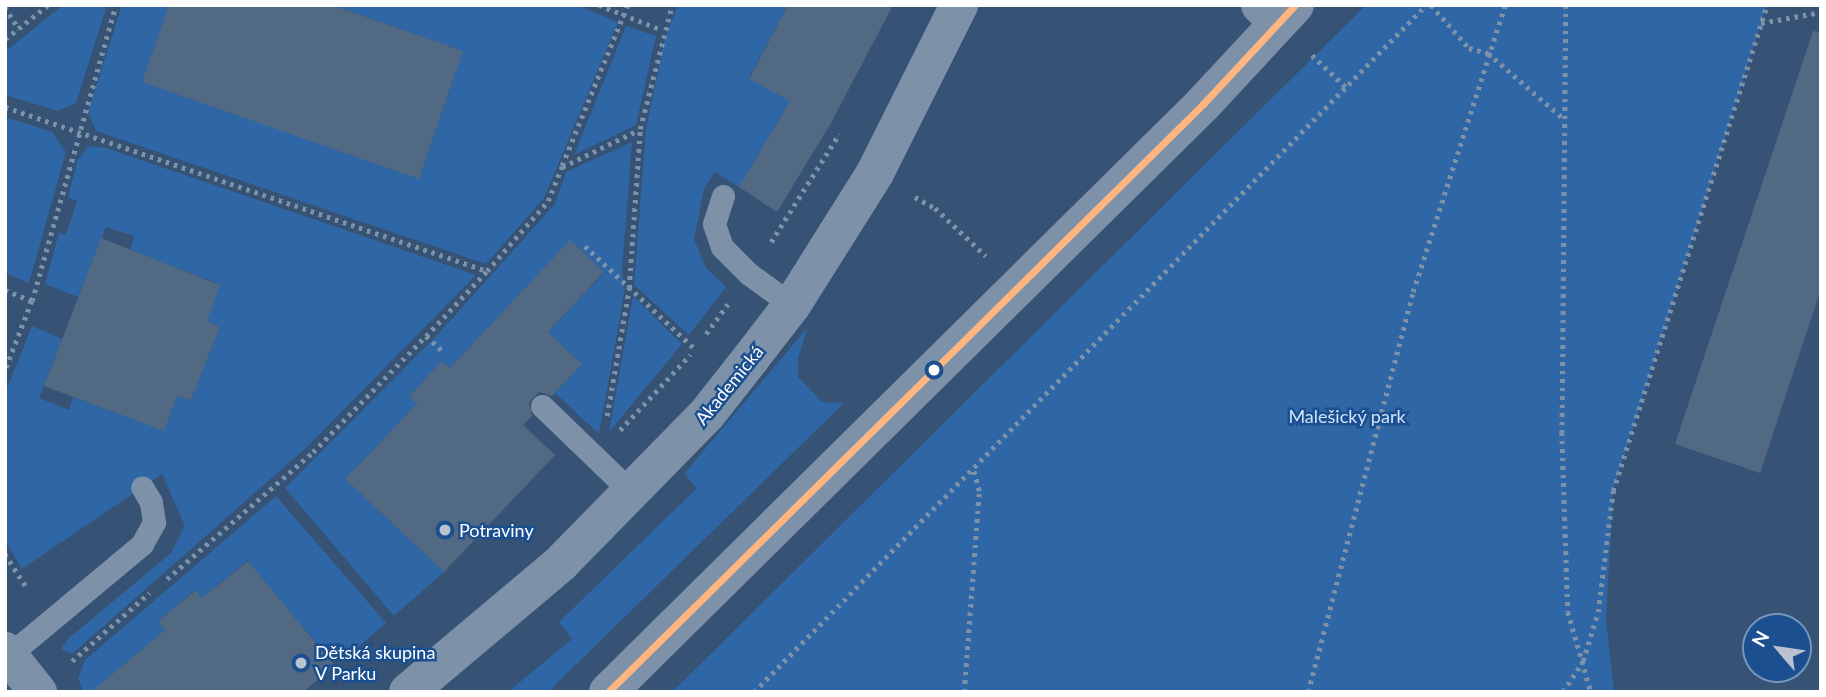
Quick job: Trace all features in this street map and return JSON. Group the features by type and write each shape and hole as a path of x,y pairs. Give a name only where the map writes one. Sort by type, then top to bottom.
{"street":[{"name":"Akademická","path":"408,692 561,563 707,414 792,305 875,173 906,118 959,5"},
{"path":"608,692 1193,113 1278,11"},
{"path":"7,653 38,692"}],"lane":[{"path":"723,196 715,211 716,236 750,274 792,305"},
{"path":"542,406 598,455 632,493"},
{"path":"7,653 142,544 154,522 151,502 142,487"}],"path":[{"path":"5,39 48,5"},
{"path":"5,371 32,301 116,5"},
{"path":"598,5 662,30"},
{"path":"162,583 285,478 426,336 548,201 627,17 628,5"},
{"path":"598,455 629,288 640,130 662,30 672,5"},
{"path":"754,692 1428,5 1469,48 1488,53 1565,119"},
{"path":"1308,692 1413,292 1505,5"},
{"path":"1566,5 1562,432 1568,612 1591,692"},
{"path":"1563,692 1583,661 1598,612 1613,491 1767,5"},
{"path":"5,7 19,29"},
{"path":"1761,23 1821,12"},
{"path":"5,107 487,271"},
{"path":"598,455 695,349 750,274 842,129"},
{"path":"562,167 640,130"},
{"path":"875,173 935,208 992,261"},
{"path":"585,246 695,349"},
{"path":"5,290 32,301"},
{"path":"426,336 444,352"},
{"path":"964,692 979,491 973,469"},
{"path":"5,554 18,575"},
{"path":"69,665 152,591"}],"green space":[{"path":"63,5 107,5 76,103 58,111 5,95 5,52"},
{"path":"122,5 169,5 419,179 463,51 332,5 576,5 618,22 544,198 486,264 96,131 88,112"},
{"path":"678,5 788,5 749,78 790,101 739,187 715,172 704,189 694,239 706,268 726,287 689,335 634,285 646,129 665,38"},
{"name":"Malešický park","path":"1366,5 1767,5 1613,491 1606,619 1614,692 672,692"},
{"path":"626,26 656,36 636,125 574,155"},
{"path":"5,117 52,132 66,152 29,283 5,273"},
{"path":"632,142 622,271 625,289 599,434 555,393 582,364 548,332 604,273 570,241 450,368 442,361 409,396 417,404 345,479 444,572 394,616 285,488 440,332 555,204 566,172"},
{"path":"89,146 106,148 476,275 309,445 72,654 61,649 69,638 171,553 185,526 162,474 22,569 5,540 5,394 32,326 62,339 39,398 69,410 73,397 164,431 177,396 191,400 220,327 207,321 219,284 130,250 134,236 106,227 78,297 45,284 59,233 66,235 77,201 68,197 78,159"},
{"path":"633,296 682,344 609,432"},
{"path":"807,328 798,359 798,377 822,402 844,403 548,692 508,692 572,639 559,622 697,488 684,474"},
{"path":"276,496 386,623 348,656 341,649 330,659 247,561 202,598 195,590 158,621 165,630 103,682 110,692 83,692 78,678 85,660"}],"building":[{"path":"169,5 332,5 463,51 419,179 142,82"},
{"path":"788,5 893,5 831,123 777,212 739,187 790,101 749,79"},
{"path":"1813,31 1821,32 1821,289 1760,473 1675,444"},
{"path":"101,238 220,285 207,321 220,327 191,400 177,396 164,431 44,386"},
{"path":"570,240 604,272 548,332 582,364 552,396 539,392 529,402 532,416 523,425 555,455 444,572 345,479 417,404 409,396 442,361 450,368"},
{"path":"248,561 335,666 303,692 91,692 165,630 158,621 196,590 202,598"}],"transit line":[{"path":"608,692 1203,104 1295,5"}],"place":[{"name":"Potraviny","path":"445,530"},
{"name":"Dětská skupina V Parku","path":"301,663"}]}
